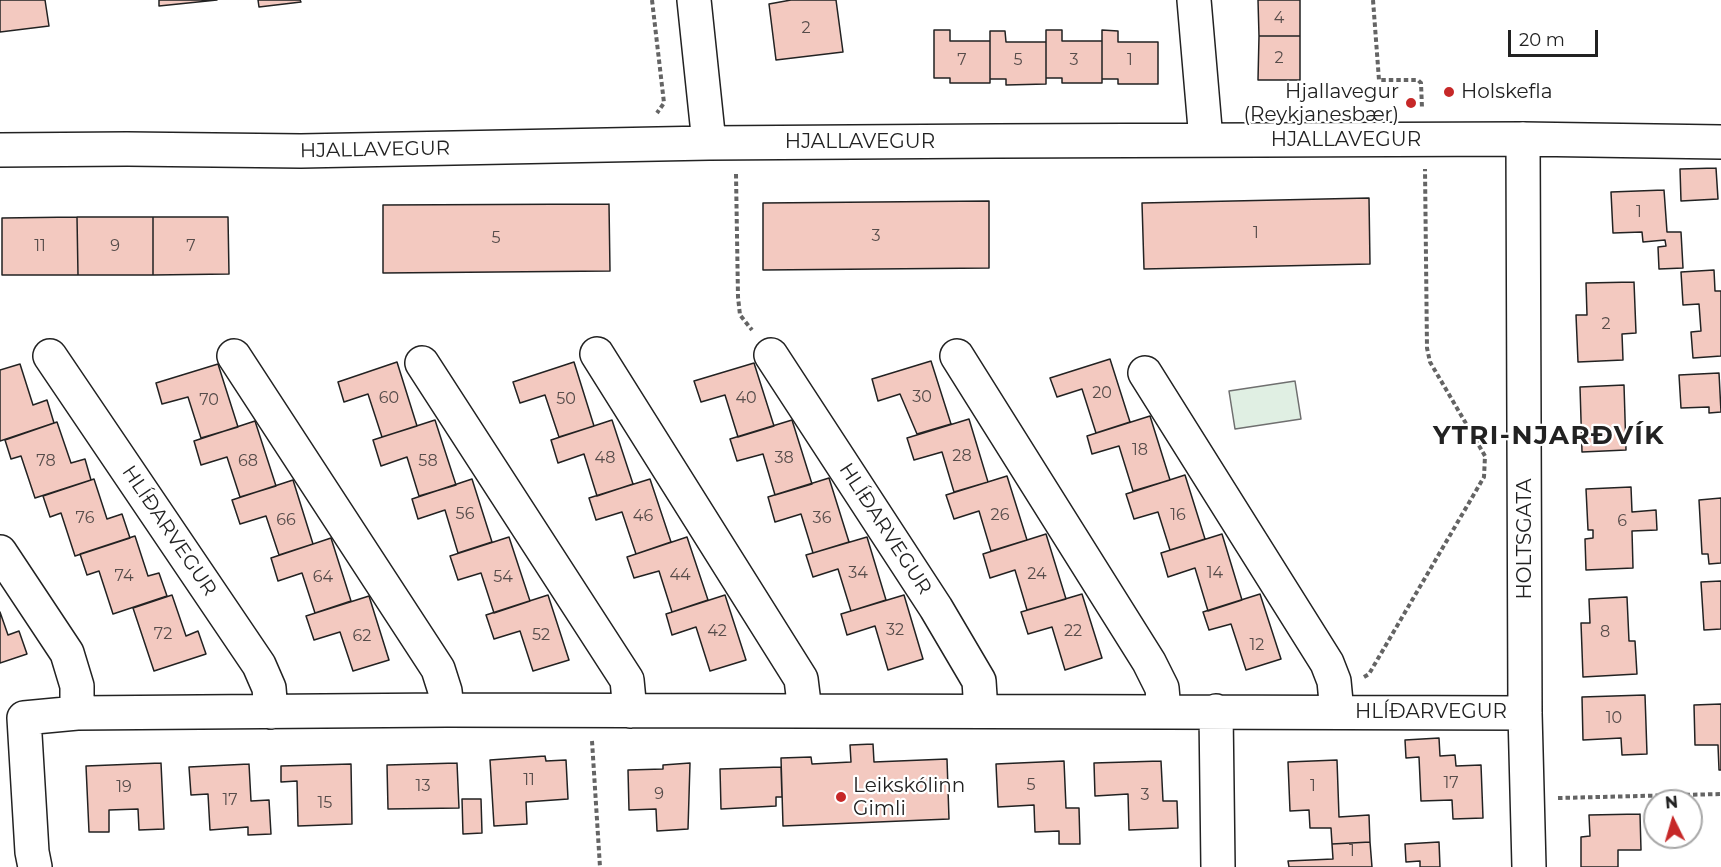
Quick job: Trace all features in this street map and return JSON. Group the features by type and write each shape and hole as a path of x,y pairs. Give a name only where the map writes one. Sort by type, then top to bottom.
{"street":[{"path":"694,0 722,143"},
{"path":"1194,0 1206,140"},
{"name":"HJALLAVEGUR","path":"0,150 301,152 722,143 1206,140 1721,142"},
{"name":"HOLTSGATA","path":"1523,140 1529,867"},
{"path":"597,354 801,679 805,711"},
{"name":"HLÍÐARVEGUR","path":"771,355 936,608 979,681 981,711"},
{"name":"HLÍÐARVEGUR","path":"50,356 259,665 269,688 271,712"},
{"path":"234,356 438,669 445,691 447,710"},
{"path":"957,356 1149,662 1162,688 1164,711"},
{"path":"422,363 627,680 630,711"},
{"name":"HLÍÐARVEGUR","path":"1145,373 1327,663 1336,697"},
{"path":"0,552 67,653 77,686 77,712"},
{"name":"HLÍÐARVEGUR","path":"35,867 32,852 24,718 77,712 1216,711 1336,697 1526,713"},
{"path":"1216,711 1218,867"}],"path":[{"path":"649,144 648,127 664,103 652,0"},
{"path":"1336,697 1369,674 1484,477 1485,456 1430,362 1427,348 1421,83 1414,79 1383,82 1377,76 1373,0"},
{"path":"722,143 740,315 771,355"},
{"path":"590,711 600,867"},
{"path":"1528,798 1721,794"}],"green space":[{"path":"1295,381 1301,419 1235,429 1229,391"}],"building":[{"path":"0,0 45,0 49,26 0,32"},
{"path":"159,0 217,0 159,6"},
{"path":"258,0 300,0 301,2 259,7"},
{"path":"791,0 836,0 843,52 776,60 769,4"},
{"path":"1258,0 1300,0 1300,36 1259,36"},
{"path":"934,30 950,30 950,41 990,41 990,83 950,83 950,78 934,78"},
{"path":"1046,30 1062,30 1062,41 1102,41 1102,83 1062,83 1062,78 1046,78"},
{"path":"1102,30 1118,31 1118,42 1158,42 1158,84 1118,84 1118,79 1102,79"},
{"path":"990,31 1005,31 1006,42 1046,42 1046,84 1006,85 1006,79 990,79"},
{"path":"1259,36 1300,36 1300,80 1258,80"},
{"path":"1716,168 1718,199 1681,201 1680,169"},
{"path":"1664,190 1667,232 1681,232 1683,268 1659,269 1658,247 1666,246 1665,240 1643,242 1642,232 1613,233 1611,192"},
{"path":"1369,198 1370,264 1144,269 1142,203"},
{"path":"989,201 989,268 763,270 763,203"},
{"path":"609,204 610,271 383,273 383,205"},
{"path":"77,217 78,275 2,275 2,218"},
{"path":"77,217 153,217 153,275 78,275"},
{"path":"153,217 228,217 229,274 153,275"},
{"path":"1714,270 1715,291 1721,291 1721,356 1693,358 1691,332 1701,331 1699,304 1683,305 1681,272"},
{"path":"1634,282 1636,333 1622,334 1623,360 1578,362 1576,315 1587,315 1586,283"},
{"path":"1110,359 1130,422 1096,433 1082,389 1057,397 1050,378"},
{"path":"931,361 951,424 917,434 900,394 878,401 872,379"},
{"path":"397,362 417,426 382,437 368,394 344,402 338,382"},
{"path":"574,362 594,426 559,437 545,395 520,403 513,382"},
{"path":"754,363 774,426 738,437 725,395 701,402 694,381"},
{"path":"20,364 33,405 47,400 54,423 0,441 0,370"},
{"path":"218,364 238,427 201,438 188,397 162,404 156,383"},
{"path":"1719,373 1721,412 1709,413 1709,407 1681,408 1679,375"},
{"path":"1624,385 1626,450 1582,452 1580,387"},
{"path":"1150,416 1170,480 1133,491 1119,446 1092,454 1087,436"},
{"path":"969,419 988,482 954,492 942,452 914,460 907,438"},
{"path":"435,420 456,485 419,496 407,457 381,466 373,440"},
{"path":"612,420 633,484 597,496 584,454 558,463 551,440"},
{"path":"792,420 812,484 775,495 763,454 737,461 730,439"},
{"path":"255,421 276,486 240,497 227,457 201,465 194,441"},
{"path":"57,422 71,463 85,459 91,480 35,498 21,456 11,459 5,440"},
{"path":"1185,475 1205,539 1170,550 1158,512 1134,519 1126,494"},
{"path":"1007,476 1027,540 991,551 979,511 954,519 946,495"},
{"path":"829,478 849,542 813,553 801,514 775,522 768,497"},
{"path":"94,479 107,519 122,514 130,538 75,556 61,513 50,517 43,496"},
{"path":"472,479 492,542 458,553 445,510 418,519 412,499"},
{"path":"650,479 671,542 636,554 622,512 596,520 589,498"},
{"path":"293,480 313,544 279,555 266,516 240,524 232,500"},
{"path":"1631,487 1632,512 1656,510 1657,530 1632,531 1633,568 1586,570 1585,539 1593,538 1593,530 1588,530 1586,489"},
{"path":"1721,498 1721,563 1709,564 1708,554 1702,554 1699,500"},
{"path":"1046,534 1066,599 1027,610 1015,570 990,578 983,554"},
{"path":"1222,534 1242,600 1208,611 1195,568 1168,577 1161,553"},
{"path":"135,536 148,576 159,573 167,596 113,614 99,571 87,575 80,554"},
{"path":"509,537 530,601 494,613 481,573 458,580 450,556"},
{"path":"687,537 708,600 672,612 659,571 634,578 627,557"},
{"path":"867,537 886,600 851,611 838,569 813,577 806,555"},
{"path":"331,538 351,601 315,613 302,573 278,581 271,558"},
{"path":"1721,581 1721,629 1704,630 1701,582"},
{"path":"1082,594 1102,658 1065,670 1052,627 1028,634 1021,612"},
{"path":"1260,594 1281,659 1246,670 1231,624 1209,630 1203,612"},
{"path":"172,595 186,636 198,631 206,654 154,671 133,608"},
{"path":"548,595 569,660 533,671 520,631 494,639 486,615"},
{"path":"725,595 746,660 710,671 696,627 672,635 666,614"},
{"path":"904,595 923,659 888,670 875,626 847,635 841,614"},
{"path":"369,596 389,660 353,671 340,632 314,640 306,616"},
{"path":"1627,597 1629,641 1635,641 1637,674 1583,677 1581,623 1590,623 1589,599"},
{"path":"0,612 8,635 19,631 27,654 0,663"},
{"path":"1645,695 1647,754 1622,755 1621,738 1583,740 1582,697"},
{"path":"1721,704 1721,770 1719,770 1718,745 1695,745 1694,705"},
{"path":"1439,738 1440,756 1455,755 1456,766 1481,765 1483,818 1453,819 1452,800 1421,801 1419,757 1406,758 1405,740"},
{"path":"873,744 874,762 947,759 949,819 783,826 781,758 811,757 812,764 851,762 850,745"},
{"path":"545,756 546,761 566,760 568,799 526,802 527,824 494,826 490,760"},
{"path":"1337,760 1339,817 1369,815 1370,842 1332,844 1331,828 1310,828 1309,810 1290,811 1288,762"},
{"path":"1064,761 1066,808 1079,808 1080,844 1059,844 1059,831 1035,832 1034,805 998,807 996,764"},
{"path":"1161,761 1163,801 1177,801 1178,828 1129,830 1128,794 1095,796 1094,763"},
{"path":"161,763 164,829 139,830 138,809 109,810 109,832 89,832 86,766"},
{"path":"457,763 459,808 388,809 387,765"},
{"path":"690,763 688,829 657,831 656,809 629,810 628,770 663,769 663,765"},
{"path":"249,764 251,801 269,800 271,834 248,835 248,827 210,830 208,794 191,795 189,767"},
{"path":"351,764 352,824 298,826 297,781 281,782 281,766"},
{"path":"781,767 782,797 776,797 776,806 721,809 720,769"},
{"path":"462,799 481,799 482,833 463,834"},
{"path":"1640,814 1641,850 1618,850 1618,867 1581,867 1581,837 1590,836 1589,815"},
{"path":"1370,842 1372,867 1289,867 1288,861 1333,859 1332,844"},
{"path":"1439,842 1440,867 1420,867 1420,861 1406,862 1405,844"}],"place":[{"name":"Holskefla","path":"1449,92"},
{"name":"Hjallavegur (Reykjanesbær)","path":"1411,103"},
{"name":"Leikskólinn Gimli","path":"841,797"}],"district":[{"name":"YTRI-NJARÐVÍK","path":"1549,436"}]}
